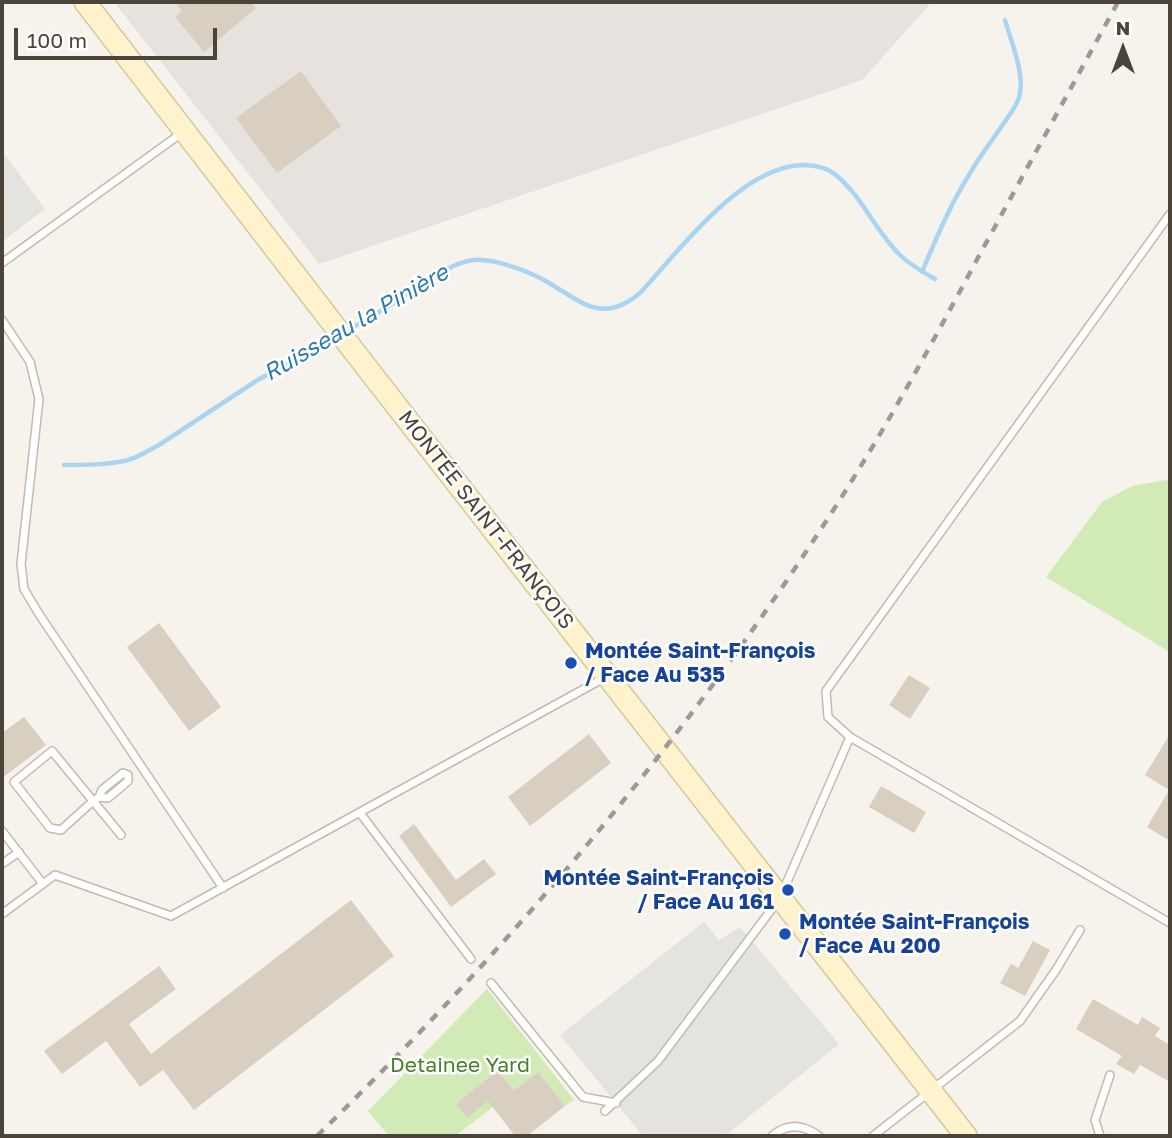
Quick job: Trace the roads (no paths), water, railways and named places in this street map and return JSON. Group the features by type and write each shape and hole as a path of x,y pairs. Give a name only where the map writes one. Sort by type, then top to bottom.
{"street":[{"name":"MONTÉE SAINT-FRANÇOIS","path":"85,2 966,1136"}],"lane":[{"path":"2,263 184,131"},
{"path":"1170,214 826,691 828,717 850,737 1170,923"},
{"path":"2,320 30,362 39,399 21,564 24,589 223,888"},
{"path":"2,914 55,875 171,916 608,676"},
{"path":"606,1111 658,1061 780,898 850,737"},
{"path":"121,835 95,799 51,751 14,782 50,828 61,830 95,799 108,797 128,781 128,775 141,766"},
{"path":"359,813 471,959"},
{"path":"2,831 43,884"},
{"path":"2,864 19,852"},
{"path":"873,1136 1020,1021 1080,930"},
{"path":"491,983 583,1097 616,1103"},
{"path":"1100,1136 1096,1120 1111,1075"},
{"path":"772,1136 788,1127 800,1126 819,1136"}],"waterway":[{"path":"922,272 962,186 1018,100 1021,85 1019,66 1005,20"},
{"name":"Ruisseau la Pinière","path":"348,330 446,270 473,260 492,261 523,270 593,307 615,307 640,293 692,234 734,195 780,169 803,165 821,167 837,176 854,194 891,246 912,265 935,279"},
{"name":"Ruisseau la Pinière","path":"64,465 113,463 140,455 256,381 337,336"}],"railway":[{"path":"317,1136 390,1063 530,911 662,752 724,669 784,584 878,438 1118,2"}],"place":[{"name":"Montée Saint-François / Face Au 535","path":"571,663"},
{"name":"Montée Saint-François / Face Au 161","path":"788,890"},
{"name":"Montée Saint-François / Face Au 200","path":"785,934"}],"park label":[{"name":"Detainee Yard","path":"460,1065"}]}
